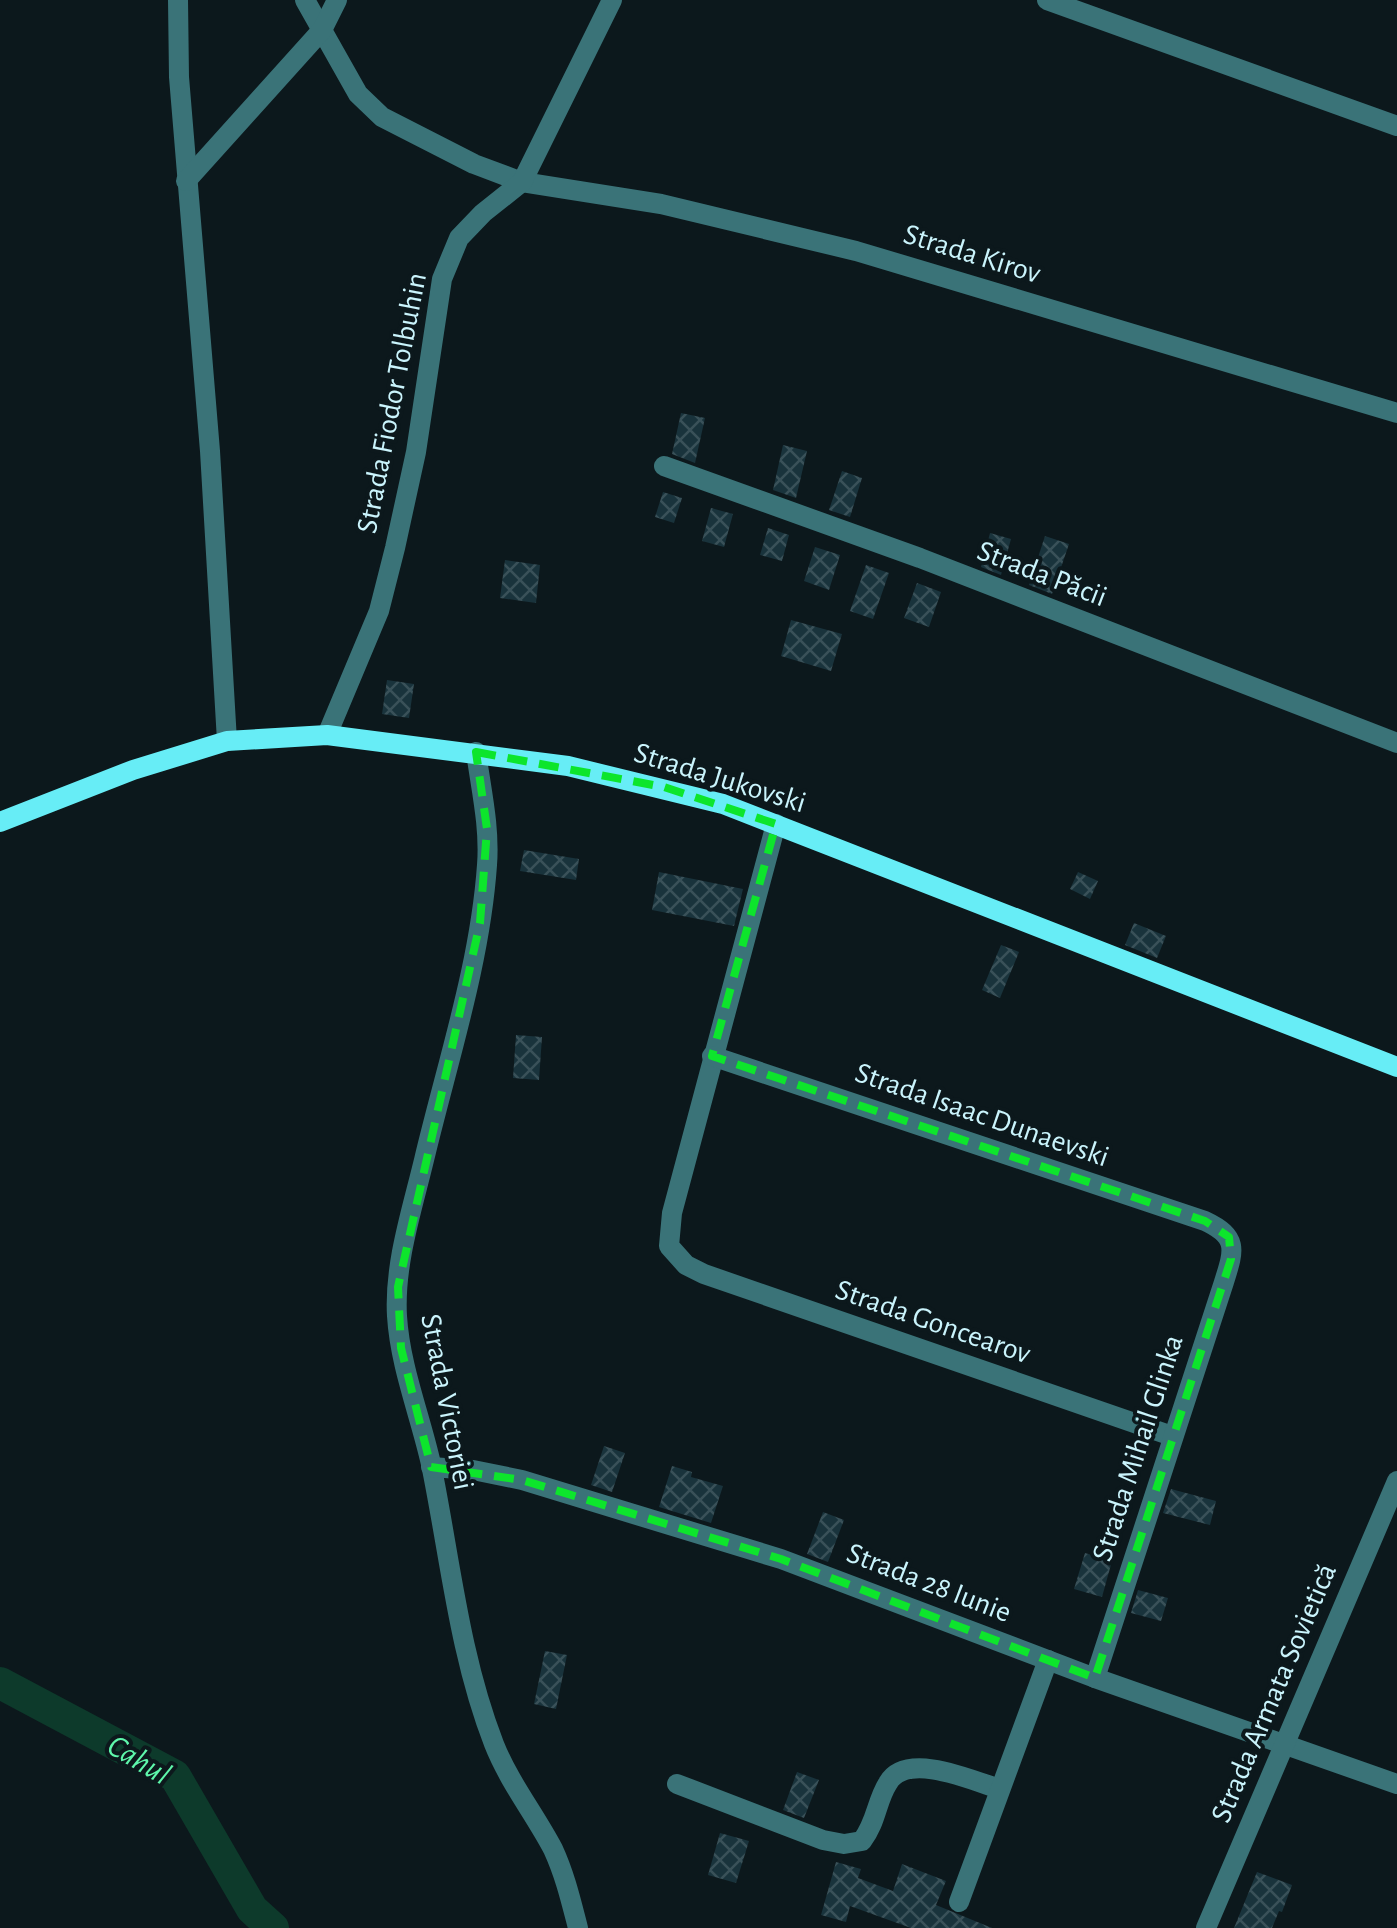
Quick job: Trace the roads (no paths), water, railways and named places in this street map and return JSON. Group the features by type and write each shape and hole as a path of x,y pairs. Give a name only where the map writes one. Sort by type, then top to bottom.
{"main road":[{"name":"Strada Jukovski","path":"0,822 133,770 227,742 326,736 568,766 722,804 1397,1067"}],"street":[{"path":"178,0 179,78 210,452 227,742"},
{"name":"Strada Kirov","path":"305,0 358,94 382,118 474,164 522,182 661,204 856,251 1397,414"},
{"path":"186,181 322,30 337,0"},
{"name":"Strada Fiodor Tolbuhin","path":"326,736 379,610 395,548 418,437 442,279 459,238 522,182 612,0"},
{"path":"1047,0 1397,126"},
{"name":"Strada Păcii","path":"664,466 920,558 1397,743"},
{"name":"Strada Victoriei","path":"476,752 487,829 480,922 398,1287 401,1348 431,1467 470,1665 485,1716 518,1794 538,1822 567,1880 578,1928"},
{"path":"712,1056 776,824"},
{"name":"Strada Isaac Dunaevski","path":"712,1056 1204,1221 1229,1238"},
{"name":"Strada Goncearov","path":"712,1056 672,1213 669,1246 678,1257 704,1274 1172,1436"},
{"name":"Strada Mihail Glinka","path":"1095,1678 1231,1259 1229,1238"},
{"name":"Strada 28 Iunie","path":"431,1467 522,1480 781,1559 1095,1678 1397,1784"},
{"name":"Strada Armata Sovietică","path":"1206,1928 1397,1481"},
{"path":"959,1902 1048,1660"},
{"path":"677,1784 823,1840 844,1844 862,1841 874,1825 888,1783 898,1771 914,1766 999,1789"}],"waterway":[{"name":"Cahul","path":"0,1683 175,1776 252,1909 273,1928"}]}
